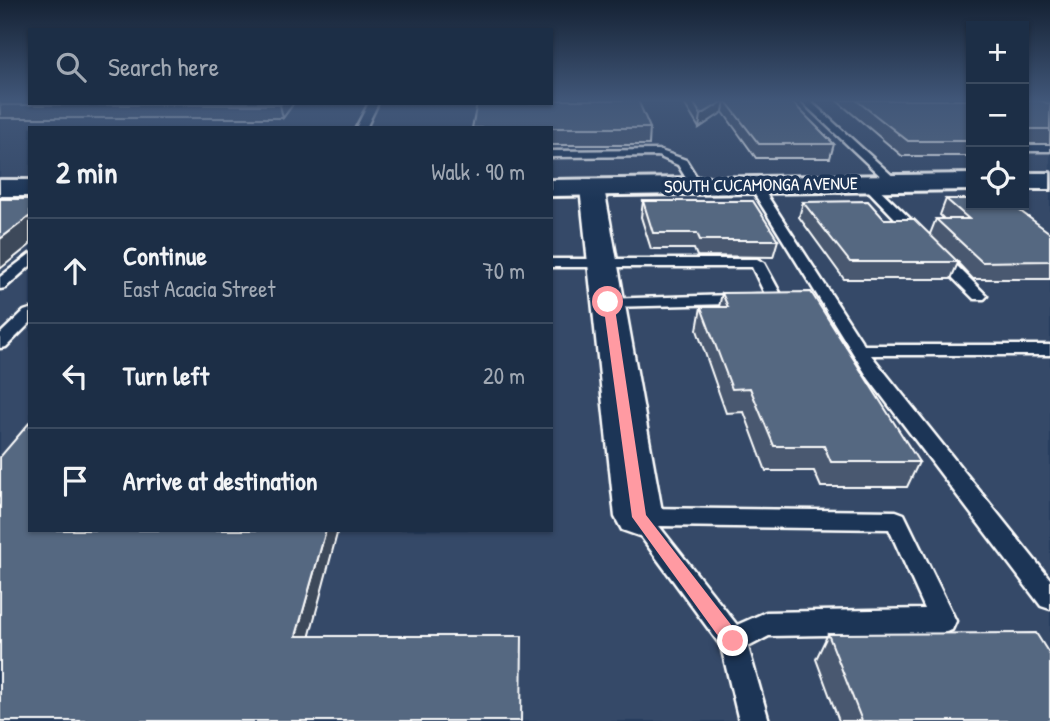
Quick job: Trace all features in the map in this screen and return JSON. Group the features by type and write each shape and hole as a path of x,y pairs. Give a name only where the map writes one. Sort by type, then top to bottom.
{"street":[{"path":"1029,181 1050,181"},
{"name":"SOUTH CUCAMONGA AVENUE","path":"553,188 966,182"},
{"path":"0,188 28,188"},
{"path":"592,188 639,517"}],"lane":[{"path":"840,134 894,183"},
{"path":"1029,148 1050,148"},
{"path":"553,154 658,153 674,156 682,160 696,186"},
{"path":"867,183 979,296"},
{"path":"755,185 875,375 1050,598"},
{"path":"0,285 28,260"},
{"path":"553,263 757,263 775,298 608,302"},
{"path":"0,343 28,316"},
{"path":"859,350 1050,350"},
{"path":"639,517 896,520 943,621 766,624 733,641"},
{"path":"639,517 733,641 754,721"}],"shaded area":[{"path":"0,134 28,134 28,532 553,532 553,134 966,134 966,210 1029,210 1029,134 1050,134 1050,721 0,721"}],"building":[{"path":"751,134 824,134 834,144 759,144"},
{"path":"899,134 966,134 966,141 908,141"},
{"path":"0,199 28,199 28,218 0,239"},
{"path":"946,199 966,199 966,210 1019,210 1050,233 1050,261 982,262 936,219 969,219"},
{"path":"643,201 753,201 778,240 700,240 697,233 653,233"},
{"path":"868,201 884,219 914,219 958,262 850,262 803,202"},
{"path":"811,292 919,462 831,462 824,446 774,446 750,388 732,389 701,307 728,307 722,293"},
{"path":"28,424 28,532 325,532 296,636 522,636 521,721 0,721 0,457"},
{"path":"1036,633 1050,655 1050,721 862,721 828,634"}],"route":[{"path":"608,302 639,517 733,641"}]}
